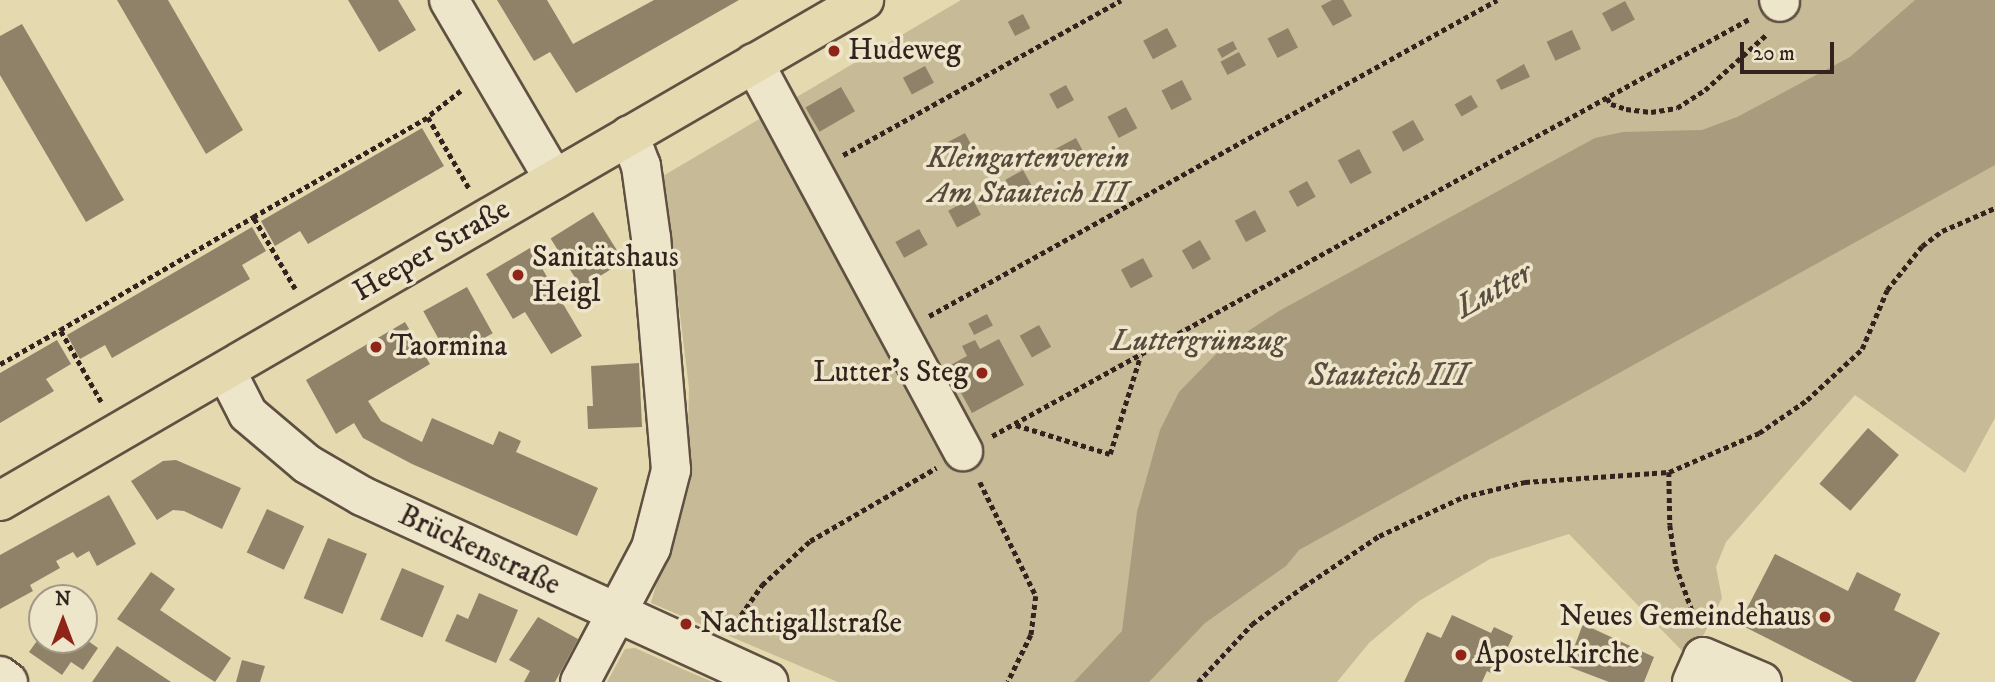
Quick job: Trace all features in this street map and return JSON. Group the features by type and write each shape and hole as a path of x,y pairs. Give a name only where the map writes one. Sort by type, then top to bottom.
{"main road":[{"name":"Heeper Straße","path":"0,501 864,0"}],"street":[{"path":"449,0 554,180"},
{"path":"754,63 897,334 964,451"},
{"path":"580,682 618,616 652,548 671,470 651,238 641,166 629,135"},
{"name":"Brückenstraße","path":"226,371 248,414 307,464 362,495 618,616 769,682"},
{"path":"1692,682 1703,657 1762,682"},
{"path":"0,676 8,682"}],"path":[{"path":"811,172 1121,0"},
{"path":"897,334 1497,0"},
{"path":"1607,98 1611,104 1626,109 1651,112 1677,108 1767,36 1779,1"},
{"path":"711,658 783,563 810,541 964,451 1779,1"},
{"path":"0,364 428,117 489,69"},
{"path":"428,117 486,220"},
{"path":"1198,682 1252,624 1303,587 1379,536 1463,497 1525,482 1669,472 1759,433 1816,393 1862,349 1887,290 1907,261 1942,231 1995,208"},
{"path":"253,217 313,320"},
{"path":"60,330 118,433"},
{"path":"1015,425 1110,454 1140,356"},
{"path":"964,451 1036,596 1031,635 1008,682"},
{"path":"1669,472 1670,525 1676,566 1702,636"}],"green space":[{"name":"Luttergrünzug","path":"961,0 1995,0 1995,418 1965,473 1855,395 1726,542 1716,567 1722,598 1701,640 1686,655 1569,534 1490,559 1419,601 1369,643 1337,682 838,682 651,603 687,474 689,388 663,176"},
{"path":"635,648 713,682 607,682 625,649"}],"water":[{"name":"Stauteich III","path":"1915,0 1995,0 1995,165 1299,550 1286,566 1205,623 1149,682 1074,682 1122,631 1137,512 1160,430 1179,392 1221,349 1279,311 1595,138 1623,132 1702,130 1737,117 1850,57"}],"building":[{"path":"117,0 168,0 243,130 206,154"},
{"path":"348,0 398,0 416,30 379,52"},
{"path":"497,0 547,0 573,44 654,0 739,0 576,93 550,52 534,61"},
{"path":"1332,0 1343,0 1352,16 1333,26 1321,6"},
{"path":"1625,1 1635,20 1612,32 1602,13"},
{"path":"1023,14 1030,28 1015,36 1008,22"},
{"path":"22,24 124,200 86,222 0,75 0,36"},
{"path":"1167,28 1177,47 1153,59 1143,41"},
{"path":"1288,28 1298,48 1277,58 1268,38"},
{"path":"1572,30 1581,49 1555,61 1547,42"},
{"path":"1233,41 1237,49 1222,58 1217,49"},
{"path":"1239,52 1246,65 1228,75 1220,62"},
{"path":"1524,64 1530,77 1501,90 1496,80"},
{"path":"925,66 934,83 912,95 903,78"},
{"path":"1182,80 1192,100 1171,110 1162,90"},
{"path":"1066,85 1074,100 1057,109 1049,94"},
{"path":"841,87 855,111 819,132 805,108"},
{"path":"1471,95 1478,107 1462,117 1455,104"},
{"path":"1126,107 1137,128 1119,138 1107,117"},
{"path":"1413,120 1424,140 1403,152 1392,132"},
{"path":"422,128 444,166 308,244 300,231 275,246 261,221"},
{"path":"965,133 976,154 953,166 942,145"},
{"path":"1076,138 1087,159 1064,171 1053,150"},
{"path":"1359,149 1372,173 1350,184 1338,160"},
{"path":"1023,170 1034,190 1017,200 1006,180"},
{"path":"1307,181 1316,197 1297,207 1289,191"},
{"path":"972,198 981,215 957,227 948,211"},
{"path":"1255,210 1266,231 1246,242 1235,221"},
{"path":"593,212 624,261 581,288 551,238"},
{"path":"252,227 266,251 242,265 250,279 112,358 105,345 80,359 67,335"},
{"path":"919,229 928,245 904,258 895,242"},
{"path":"1200,240 1211,259 1193,270 1182,250"},
{"path":"530,248 582,336 551,354 525,312 513,319 486,274"},
{"path":"1143,258 1153,277 1131,288 1121,270"},
{"path":"467,287 493,333 449,358 423,311"},
{"path":"987,314 993,326 974,335 968,324"},
{"path":"405,322 430,364 368,401 381,421 422,442 432,418 493,445 499,431 521,441 516,452 598,488 577,536 412,464 363,438 354,423 336,434 306,380"},
{"path":"1039,325 1051,347 1032,358 1020,336"},
{"path":"999,339 1024,385 972,413 947,367 967,356 962,346 975,340 980,349"},
{"path":"57,340 71,364 46,379 54,391 0,423 0,373"},
{"path":"639,363 642,427 588,429 587,406 593,406 591,366"},
{"path":"1868,428 1899,455 1850,511 1819,484"},
{"path":"176,460 241,488 222,529 184,511 173,510 157,520 131,481 163,461"},
{"path":"109,495 136,544 97,566 89,551 77,558 73,552 56,561 60,568 28,584 28,594 0,609 0,555"},
{"path":"267,509 304,526 284,570 247,553"},
{"path":"328,538 367,554 343,614 304,598"},
{"name":"Neues Gemeindehaus","path":"1775,554 1848,591 1857,572 1901,594 1894,610 1940,633 1915,682 1853,682 1739,624"},
{"path":"402,568 444,586 422,638 380,620"},
{"path":"151,572 175,589 160,610 231,658 215,682 117,619"},
{"path":"479,593 518,610 496,663 445,641 457,614 468,619"},
{"name":"Apostelkirche","path":"1452,615 1491,633 1494,627 1513,636 1495,675 1487,671 1482,682 1404,682 1427,632 1441,638"},
{"path":"538,617 578,639 555,682 524,682 530,671 509,660"},
{"path":"1583,624 1654,657 1644,682 1609,682 1567,666"},
{"path":"117,646 171,682 92,682"},
{"path":"32,654 94,654 83,670 71,662 62,675"},
{"path":"242,660 265,666 260,682 236,682"}],"place":[{"name":"Hudeweg","path":"834,51"},
{"name":"Sanitätshaus Heigl","path":"518,275"},
{"name":"Taormina","path":"376,347"},
{"name":"Lutter's Steg","path":"982,373"},
{"name":"Neues Gemeindehaus","path":"1825,617"},
{"name":"Nachtigallstraße","path":"686,624"},
{"name":"Apostelkirche","path":"1461,655"}],"park label":[{"name":"Kleingartenverein Am Stauteich III","path":"1028,176"}],"water label":[{"name":"Lutter","path":"1494,291"}]}
